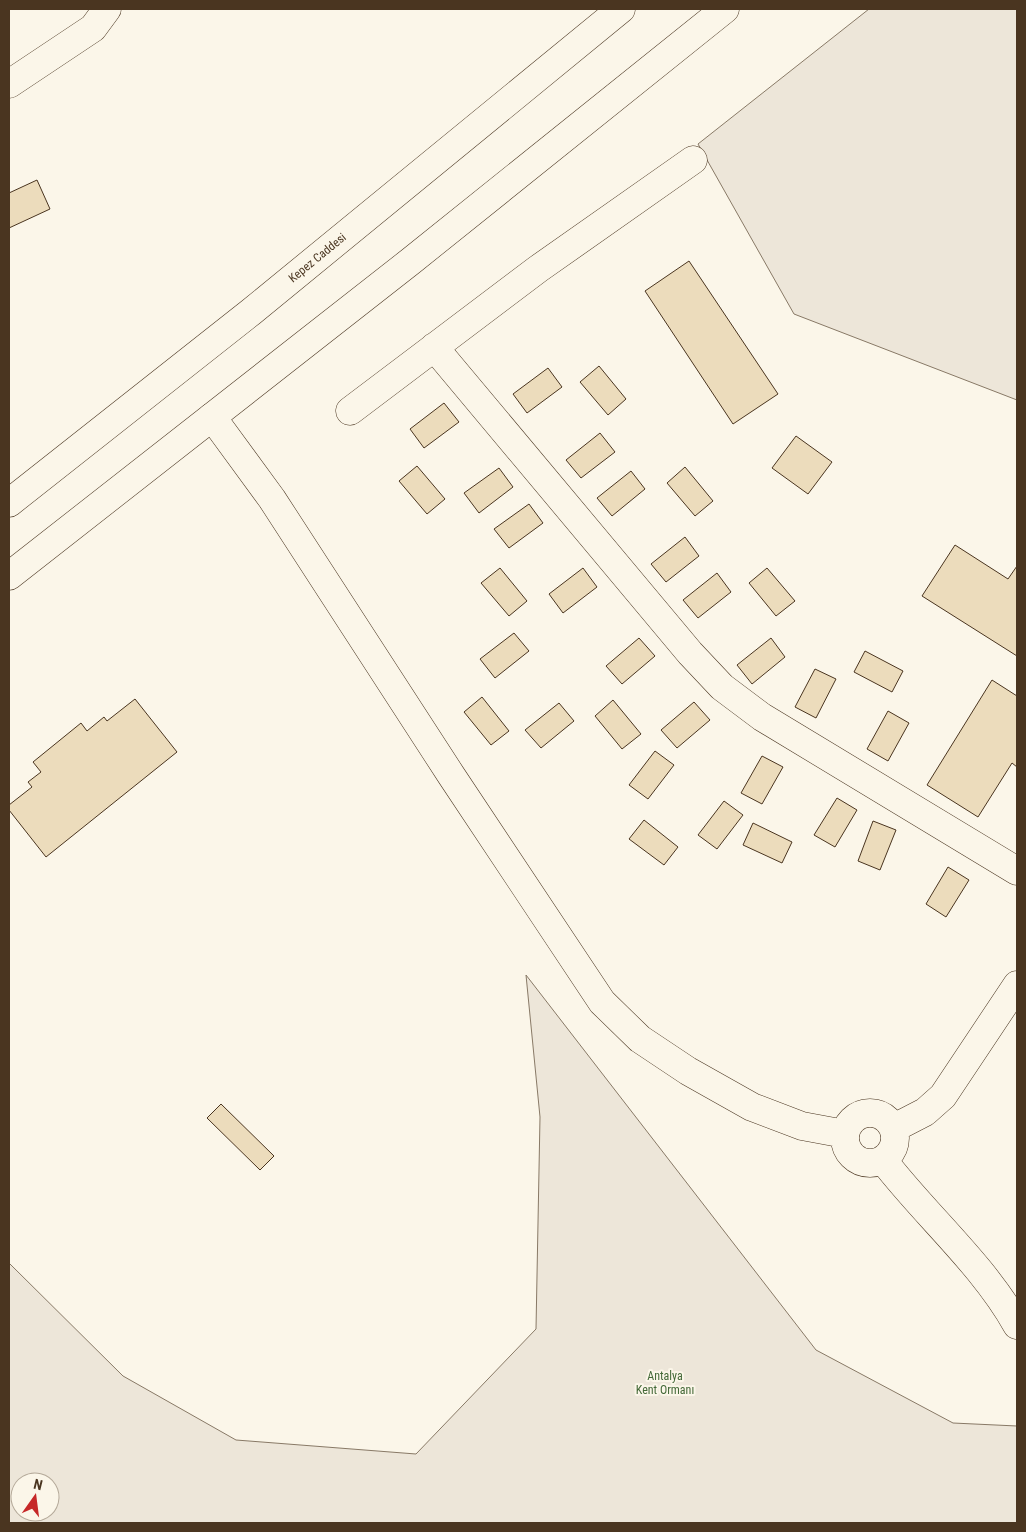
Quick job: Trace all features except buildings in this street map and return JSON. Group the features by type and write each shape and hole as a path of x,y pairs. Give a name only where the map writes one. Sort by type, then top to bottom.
{"main road":[{"path":"9,84 93,28 107,9"},
{"name":"Kepez Caddesi","path":"9,503 251,312 621,9"},
{"path":"9,576 411,261 725,9"},
{"path":"350,411 538,269 693,160"},
{"path":"434,348 690,654 722,687 762,717 1017,870"},
{"path":"212,417 272,499 446,767 602,1002 640,1039 688,1071 752,1107 802,1126 845,1134"},
{"path":"894,1128 924,1112 943,1096 1016,988"},
{"path":"871,1112 880,1114 888,1119 894,1128 895,1146 883,1160 874,1163 865,1163 856,1159 849,1152 845,1144 845,1134 848,1126 854,1118 862,1114 871,1112"},
{"path":"883,1160 902,1184 975,1265 1017,1325"}],"green space":[{"path":"869,9 1017,9 1017,400 794,314 698,144"},
{"name":"Antalya Kent Ormanı","path":"526,975 816,1350 953,1423 1017,1426 1017,1523 9,1523 9,1263 123,1376 236,1440 416,1454 536,1329 540,1117"}]}
